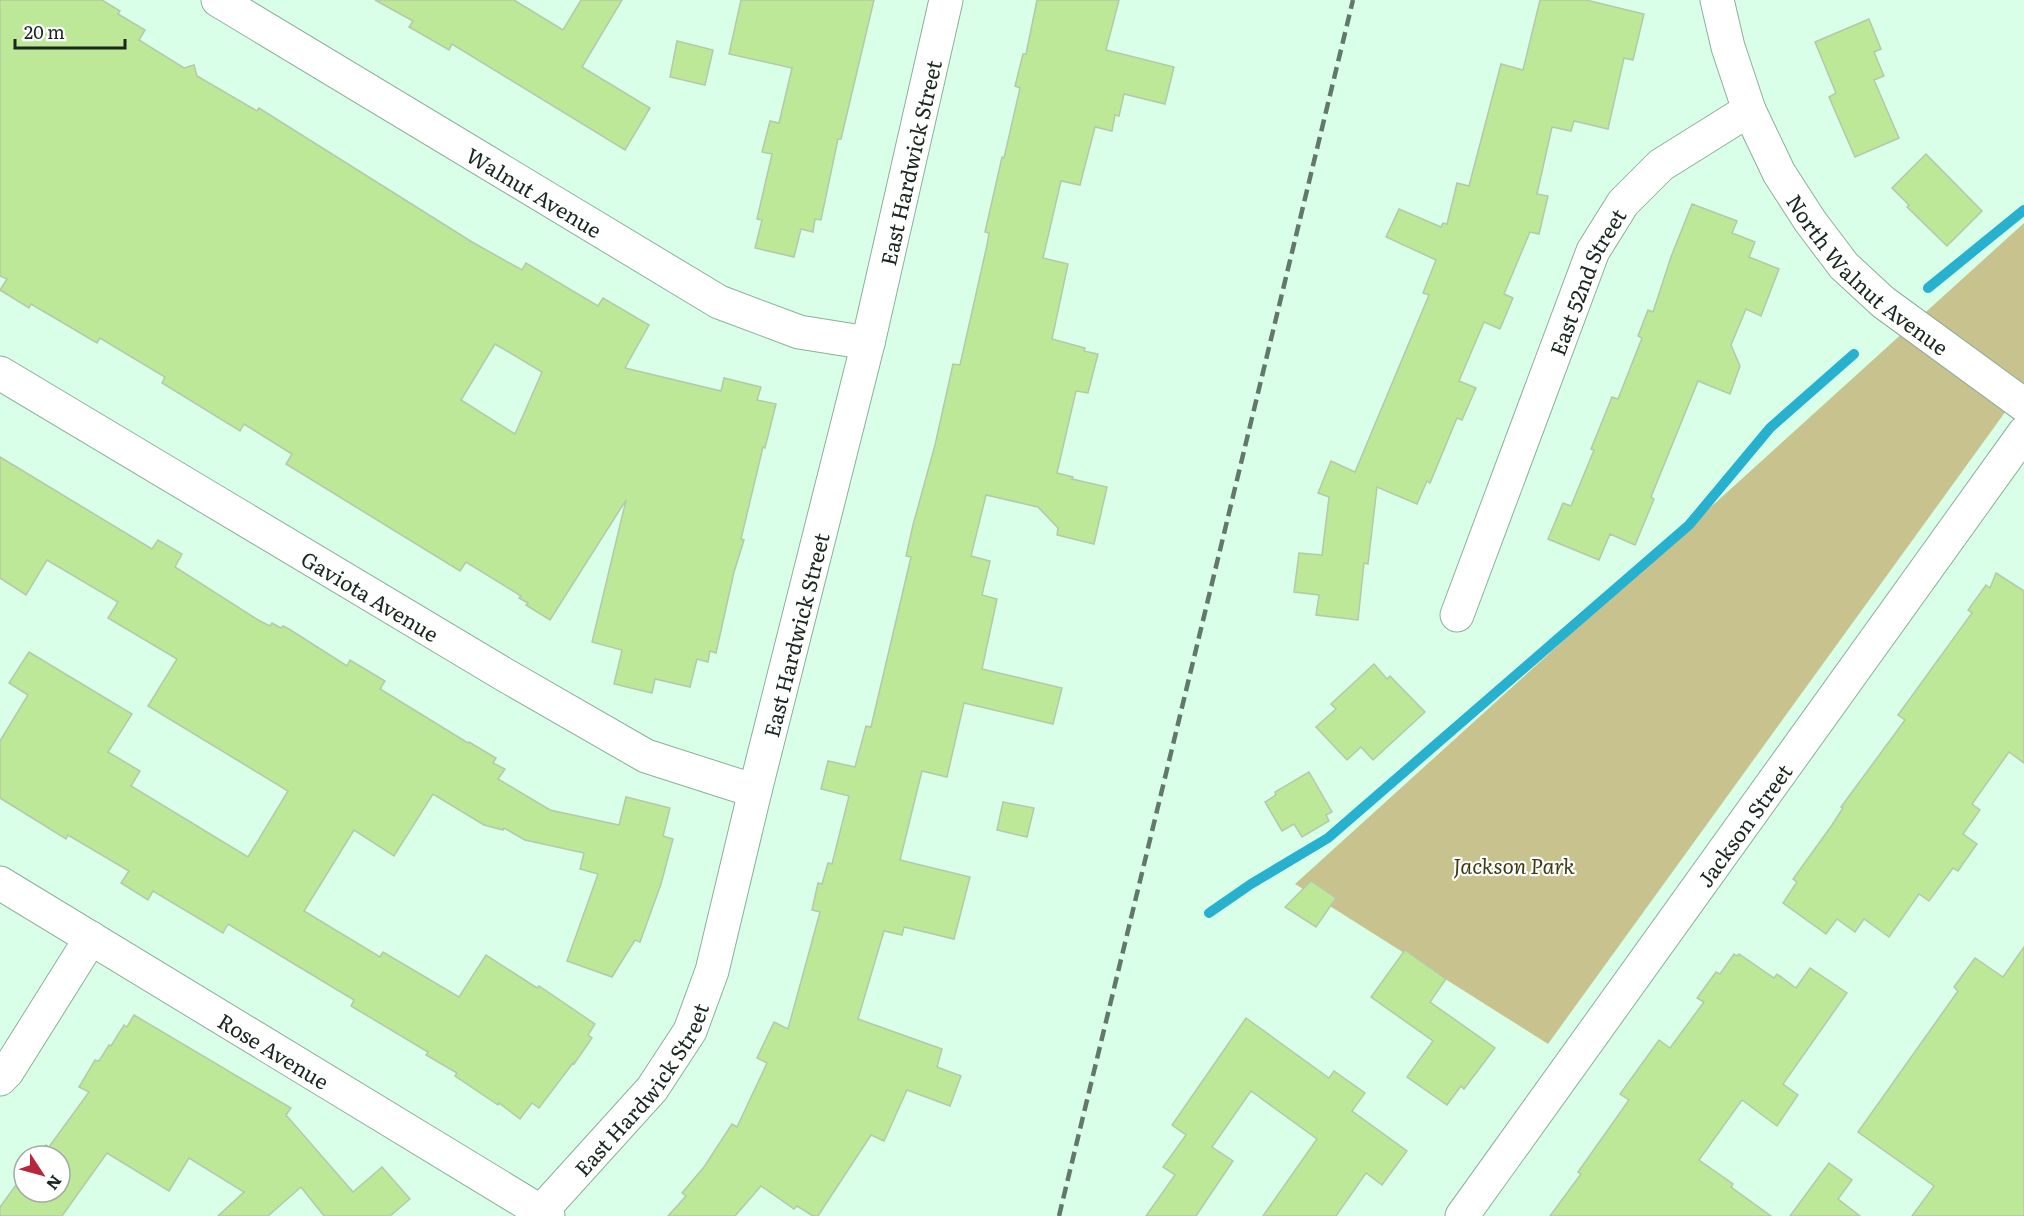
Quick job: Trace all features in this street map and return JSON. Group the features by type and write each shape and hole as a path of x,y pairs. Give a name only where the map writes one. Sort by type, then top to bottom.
{"street":[{"name":"Walnut Avenue","path":"218,0 719,302 799,332 868,343"},
{"name":"East Hardwick Street","path":"542,1215 652,1089 690,1030 712,971 868,343 946,0"},
{"path":"1717,0 1728,47 1749,110"},
{"name":"North Walnut Avenue","path":"1749,110 1779,173 1810,221 1844,266 1883,302 2024,405"},
{"name":"East 52nd Street","path":"1457,615 1593,251 1623,203 1661,165 1749,110"},
{"name":"Gaviota Avenue","path":"0,373 504,675 646,756 755,791"},
{"name":"Jackson Street","path":"1462,1216 2024,433"},
{"name":"Rose Avenue","path":"0,883 542,1215"},
{"path":"0,1079 7,1072 91,938"}],"green space":[{"name":"Jackson Park","path":"2024,223 2024,386 1548,1044 1295,884"}],"building":[{"path":"0,0 102,0 120,11 118,14 145,30 139,40 184,68 194,65 197,76 257,111 259,108 472,242 522,270 526,263 598,306 603,298 649,325 625,368 721,391 724,378 761,387 757,400 776,404 765,448 763,447 741,539 744,540 734,572 716,653 710,651 708,662 697,659 690,687 655,679 652,693 614,684 622,650 592,642 626,500 550,620 526,605 528,603 519,598 521,596 466,562 460,571 286,464 292,454 244,424 240,431 162,383 165,377 100,338 97,343 31,304 29,308 0,290 7,279 0,276","holes":["495,344 542,372 515,434 461,400"]},
{"path":"375,0 514,0 563,30 581,0 622,0 582,67 650,108 625,150 452,44 449,50 409,27 413,21"},
{"path":"741,0 874,0 841,139 838,139 821,220 815,219 813,232 801,229 794,257 755,248 762,220 757,219 772,154 762,152 770,121 779,123 792,68 729,54"},
{"path":"1037,0 1119,0 1106,50 1174,67 1165,104 1124,94 1119,116 1115,115 1112,131 1095,127 1080,185 1061,181 1043,258 1068,264 1052,339 1098,354 1088,393 1076,391 1057,473 1107,487 1094,544 1057,535 1058,528 1038,507 986,495 971,556 990,561 982,595 997,599 982,669 1062,688 1053,724 964,703 947,777 922,771 900,860 970,877 954,939 904,927 902,935 884,931 858,1019 942,1049 937,1067 961,1076 950,1106 907,1090 884,1141 871,1135 818,1216 813,1216 797,1206 794,1209 761,1186 735,1216 668,1216 686,1196 682,1193 704,1167 732,1124 737,1127 767,1063 757,1058 774,1022 788,1029 820,912 812,910 818,883 822,884 828,863 832,864 849,796 821,789 828,761 855,767 866,726 871,727 911,557 906,556 913,525 935,445 953,364 960,365 987,245 989,233 985,232 1020,88 1015,86 1023,54 1026,54"},
{"path":"1540,0 1586,0 1644,14 1633,60 1624,58 1608,129 1574,121 1571,131 1552,127 1537,194 1548,196 1539,234 1530,232 1504,294 1513,298 1500,329 1484,322 1459,381 1476,388 1462,420 1457,418 1430,483 1427,481 1417,504 1377,487 1368,564 1364,563 1358,620 1316,615 1319,595 1294,592 1299,553 1322,555 1329,497 1318,493 1331,461 1355,472 1429,295 1423,293 1436,260 1386,237 1399,209 1441,227 1443,223 1447,224 1457,183 1469,186 1501,64 1523,70"},
{"path":"1869,19 1881,49 1874,52 1884,76 1874,80 1899,138 1855,157 1829,97 1836,93 1815,42"},
{"path":"677,41 713,50 705,85 670,77"},
{"path":"1926,154 1982,211 1947,246 1907,207 1909,205 1892,188"},
{"path":"1692,204 1737,221 1732,233 1755,242 1749,257 1779,269 1761,316 1746,309 1731,345 1740,366 1730,394 1698,381 1651,497 1654,499 1635,545 1610,534 1599,560 1548,539 1563,503 1571,506 1594,450 1591,449 1612,397 1618,399 1642,338 1638,336 1648,310 1653,312"},
{"path":"0,457 152,549 158,540 182,554 175,567 258,620 270,626 272,623 281,628 283,626 347,666 350,660 385,681 380,689 496,758 493,763 505,769 498,779 550,810 619,825 626,797 670,808 663,836 673,839 661,884 640,942 635,940 612,977 567,961 598,874 580,869 584,853 525,840 504,828 503,830 484,825 433,794 394,856 354,830 304,911 380,957 383,952 459,997 486,955 537,988 539,986 595,1024 588,1035 592,1038 539,1108 532,1103 520,1119 455,1076 457,1073 426,1055 428,1052 351,1006 354,1000 228,924 223,933 153,891 148,900 121,883 129,871 68,835 66,839 0,798 0,741 28,695 9,683 29,652 132,714 108,752 140,771 131,786 248,857 288,791 148,706 177,659 108,618 118,602 47,560 26,595 0,578"},
{"path":"1996,573 2024,591 2024,763 2009,752 1972,804 1980,810 1963,834 1977,844 1958,871 1953,868 1929,901 1919,894 1889,937 1864,919 1855,932 1837,919 1826,934 1783,903 1797,882 1793,879 1832,825 1843,808 1841,807 1905,720 1898,715 1972,613 1968,610 1986,585 1990,588"},
{"path":"1374,664 1387,679 1390,676 1425,712 1373,760 1361,747 1347,760 1316,727 1336,709 1331,704"},
{"path":"1309,772 1332,812 1326,815 1329,821 1302,837 1294,824 1282,831 1265,802 1276,795 1275,792"},
{"path":"1003,802 1034,808 1027,837 997,830"},
{"path":"1311,881 1336,898 1316,927 1285,907"},
{"path":"2024,947 2024,1216 1912,1216 1934,1186 1858,1132 1958,991 1954,987 1975,958 2003,977"},
{"path":"1405,950 1446,979 1430,1002 1495,1048 1464,1089 1461,1086 1447,1105 1407,1077 1433,1041 1371,997"},
{"path":"1734,954 1737,956 1739,954 1774,978 1777,974 1796,988 1810,968 1847,993 1783,1084 1798,1095 1777,1126 1742,1100 1699,1160 1733,1184 1731,1187 1771,1216 1550,1216 1581,1174 1578,1172 1629,1100 1620,1094 1659,1040 1670,1048 1704,1002 1697,998 1716,972 1720,974"},
{"path":"134,1015 291,1108 286,1115 353,1192 382,1167 410,1199 390,1216 324,1216 301,1187 268,1216 218,1216 244,1192 189,1158 169,1191 107,1153 72,1202 72,1144 51,1144 89,1092 79,1087 95,1060 99,1061 124,1025 127,1027"},
{"path":"1246,1018 1329,1078 1334,1071 1365,1093 1352,1111 1407,1151 1382,1185 1366,1173 1336,1216 1263,1216 1317,1139 1251,1091 1212,1147 1233,1161 1196,1216 1146,1216 1175,1175 1163,1167 1186,1135 1172,1125"},
{"path":"1829,1163 1852,1180 1838,1199 1860,1216 1790,1216"},
{"path":"12,1190 12,1204 71,1204 62,1216 0,1216 0,1207"}],"waterway":[{"path":"1928,288 2024,210"},
{"path":"1209,913 1251,884 1328,838 1689,525 1770,428 1854,354"}],"railway":[{"path":"1059,1216 1353,0"}]}
